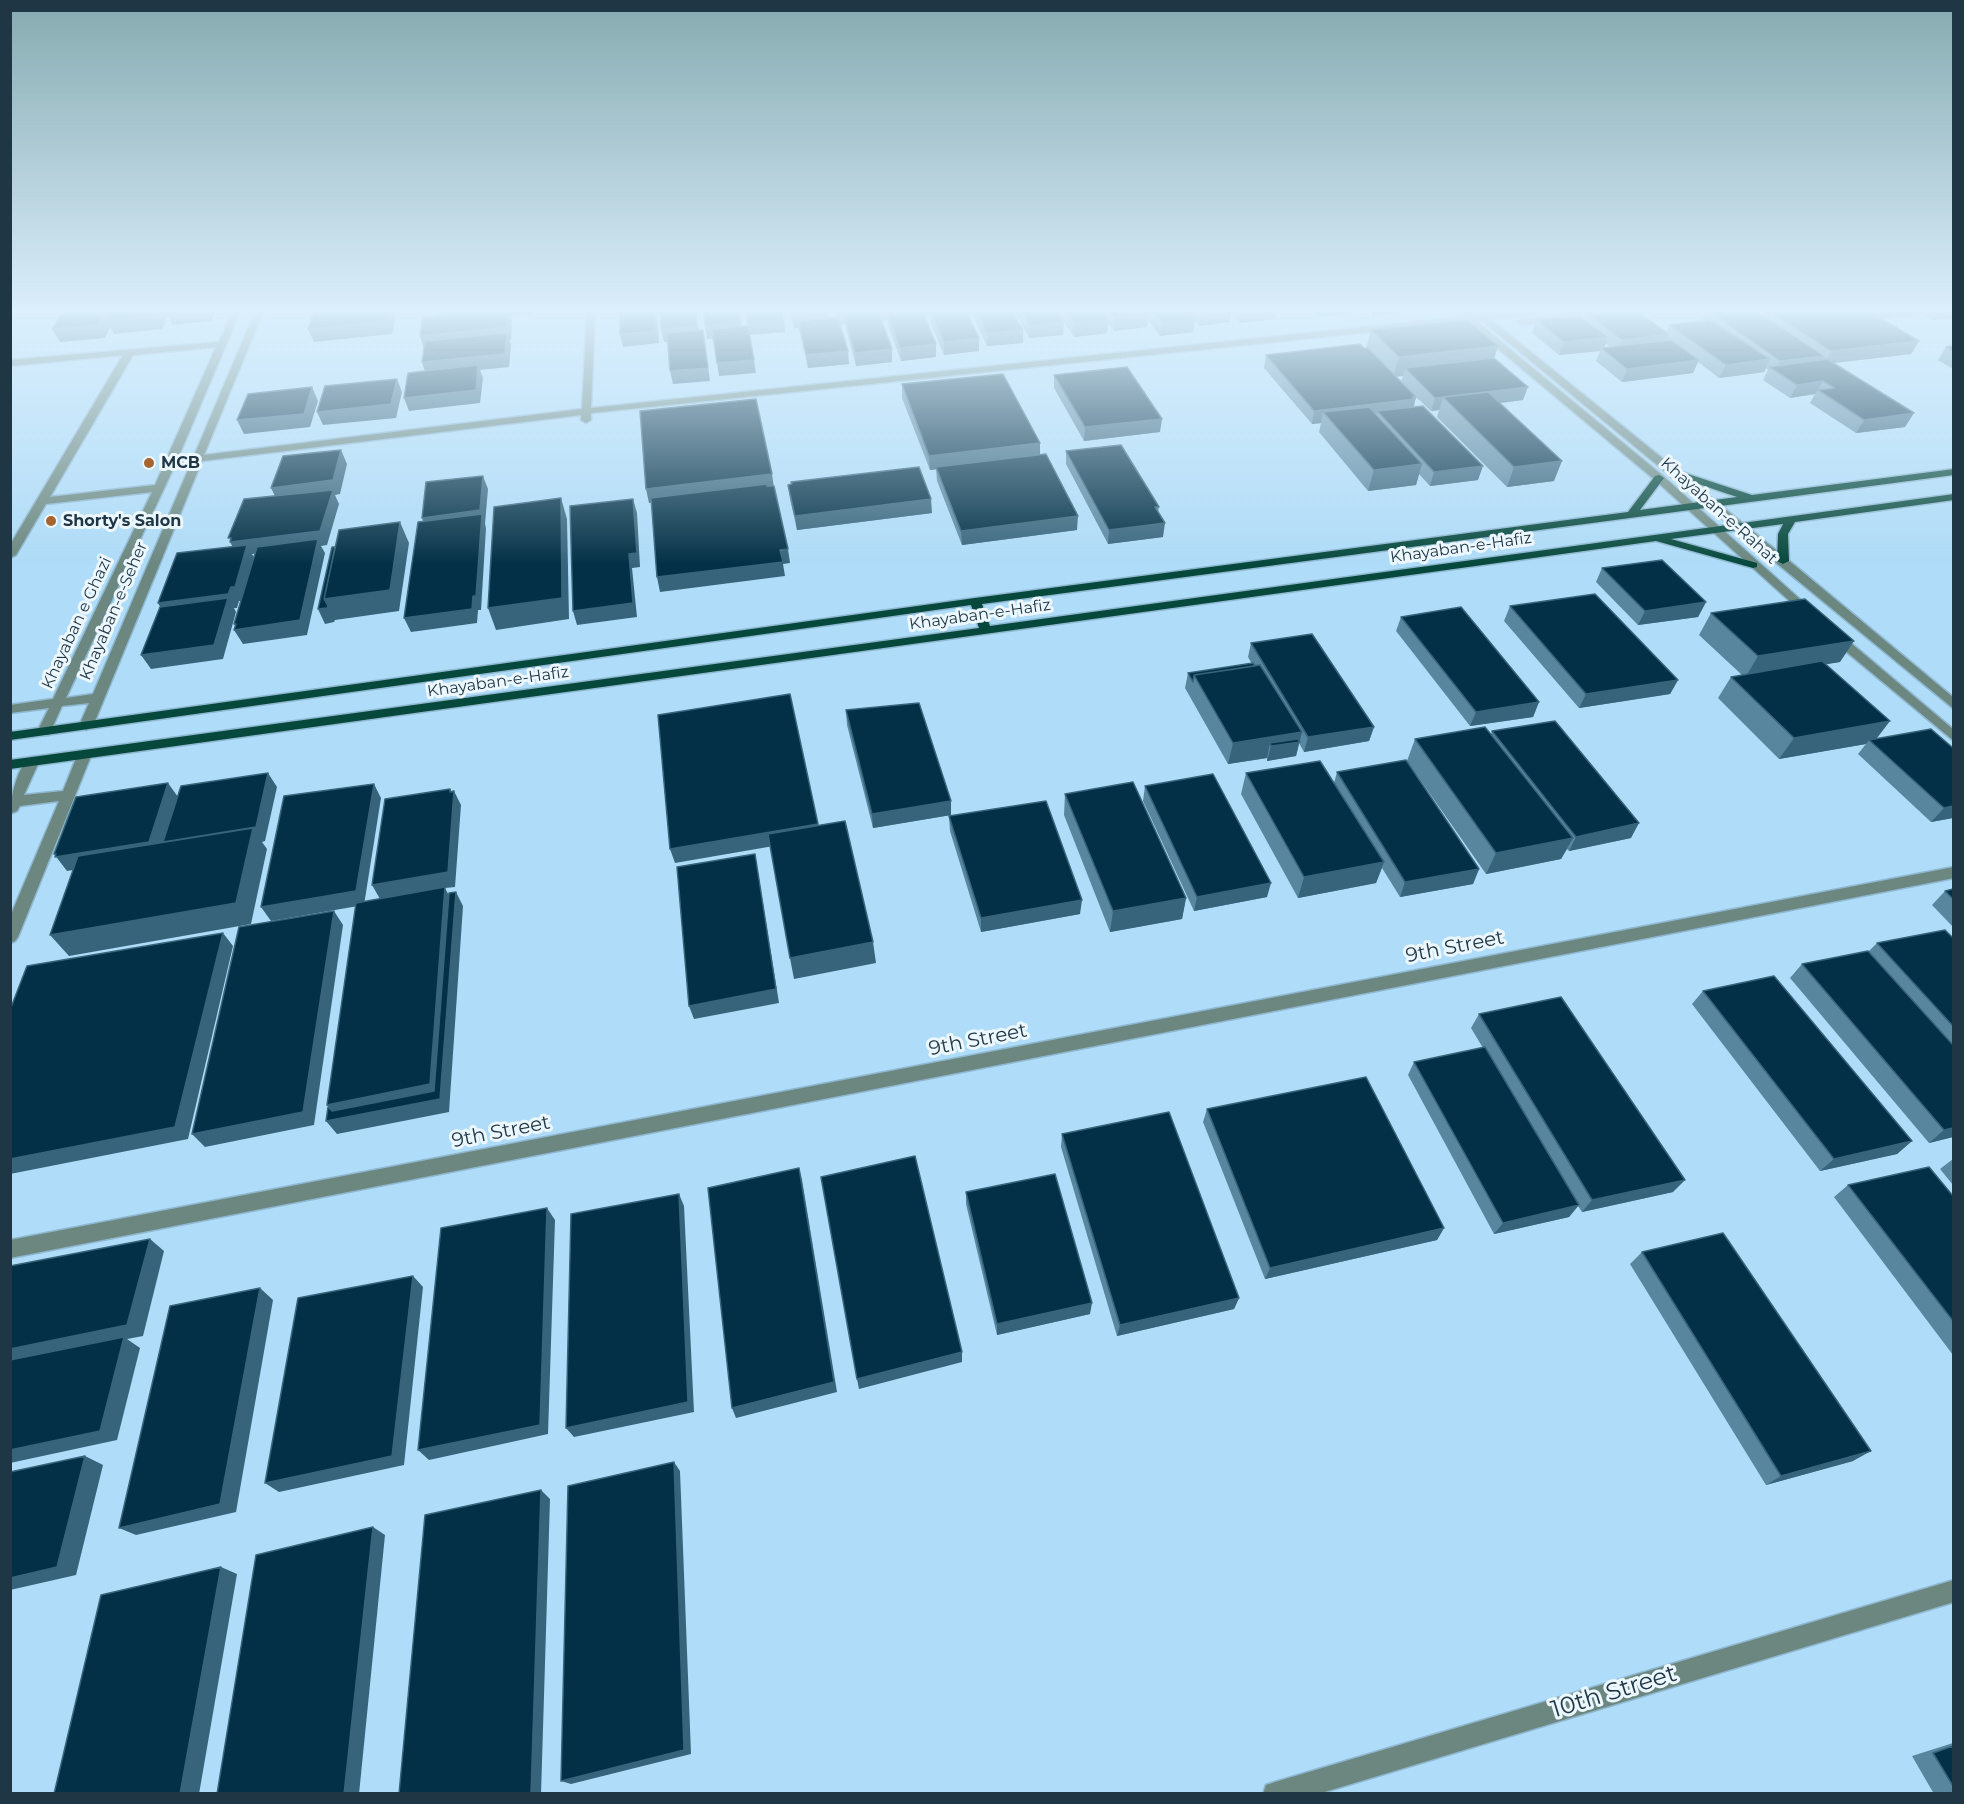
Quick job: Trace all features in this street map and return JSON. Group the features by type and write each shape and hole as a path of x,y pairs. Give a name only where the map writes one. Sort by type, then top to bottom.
{"main road":[{"path":"1673,472 1755,500"},
{"name":"Khayaban-e-Hafiz","path":"10,736 975,601 1755,500 1953,472"},
{"path":"1630,516 1659,478"},
{"name":"Khayaban-e-Hafiz","path":"10,765 1714,528 1953,497"},
{"path":"1783,561 1783,534 1791,519"},
{"path":"1654,538 1753,565"},
{"path":"975,601 986,630"}],"street":[{"path":"10,555 104,396"},
{"path":"199,396 171,462 564,416 586,416 785,396"},
{"name":"Khayaban-e-Seher","path":"86,726 225,396"},
{"path":"586,416 587,396"},
{"path":"586,416 766,396"},
{"name":"Khayaban-e-Rahat","path":"1561,396 1659,478 1753,565 1953,737"},
{"name":"Khayaban-e-Rahat","path":"1580,396 1783,561 1953,705"},
{"name":"Khayaban e Ghazi","path":"44,732 171,462"},
{"path":"42,501 159,488"},
{"path":"10,709 97,698"},
{"path":"10,937 84,756"},
{"path":"12,805 32,762"},
{"path":"12,805 69,795"},
{"name":"9th Street","path":"10,1249 1953,872"},
{"name":"10th Street","path":"1275,1794 1953,1591"}],"building":[{"path":"247,396 309,396 304,414 237,420"},
{"path":"322,396 393,396 391,404 317,412"},
{"path":"907,396 1015,396 1040,443 929,456"},
{"path":"1067,396 1147,396 1162,419 1085,427"},
{"path":"1301,396 1416,397 1412,397 1415,399 1314,411"},
{"path":"1492,396 1562,461 1514,467 1443,397"},
{"path":"1827,396 1887,396 1914,413 1864,420"},
{"path":"756,399 772,474 646,489 640,411"},
{"path":"1423,406 1483,466 1434,472 1377,411"},
{"path":"1369,407 1422,464 1374,470 1323,412"},
{"path":"1121,445 1159,507 1155,507 1165,523 1109,530 1066,451"},
{"path":"341,450 333,480 271,488 283,456"},
{"path":"1046,454 1078,516 961,531 936,467"},
{"path":"919,467 931,499 795,516 788,485 792,484 791,482"},
{"path":"483,476 480,510 422,518 426,482"},
{"path":"767,484 767,486 774,486 788,549 780,550 783,562 657,577 651,498"},
{"path":"333,490 320,531 230,542 231,538 228,538 244,499"},
{"path":"561,498 562,598 488,608 494,507"},
{"path":"633,499 637,553 629,554 633,603 573,611 570,506"},
{"path":"482,514 476,596 473,596 472,609 404,618 418,522"},
{"path":"400,522 390,590 324,599 339,530"},
{"path":"318,539 300,620 234,630 257,547"},
{"path":"247,545 235,587 231,587 228,594 158,603 177,553"},
{"path":"332,547 335,547 324,599 328,606 318,609"},
{"path":"1662,560 1706,602 1645,611 1602,568"},
{"path":"1595,594 1678,680 1586,694 1510,606"},
{"path":"228,598 214,645 141,655 160,607"},
{"path":"1805,599 1854,641 1758,656 1711,613"},
{"path":"1461,607 1539,702 1476,712 1401,617"},
{"path":"1312,634 1374,727 1308,737 1251,643"},
{"path":"1822,661 1890,721 1794,738 1731,677"},
{"path":"1253,663 1255,666 1194,675 1193,682 1188,673"},
{"path":"1260,665 1302,732 1233,743 1194,675"},
{"path":"790,694 818,824 670,849 658,715"},
{"path":"919,703 951,801 872,814 846,710"},
{"path":"1555,721 1639,823 1576,837 1492,731"},
{"path":"1485,727 1573,838 1496,853 1415,739"},
{"path":"1931,729 1953,748 1953,806 1944,808 1869,740"},
{"path":"1298,739 1300,742 1271,746 1270,743"},
{"path":"1406,760 1479,869 1405,882 1337,772"},
{"path":"1320,761 1384,862 1304,877 1246,773"},
{"path":"268,773 256,827 163,842 181,786"},
{"path":"1213,774 1271,883 1197,897 1145,786"},
{"path":"1133,782 1186,898 1113,911 1065,794"},
{"path":"168,783 149,842 55,857 56,854 54,854 76,797"},
{"path":"374,784 356,891 261,907 284,796"},
{"path":"450,789 450,792 454,791 448,872 372,885 385,799"},
{"path":"1046,801 1082,900 981,918 949,816"},
{"path":"845,821 873,942 790,958 768,834"},
{"path":"253,828 236,903 50,935 78,856"},
{"path":"755,854 776,989 689,1006 677,867"},
{"path":"445,887 430,1084 327,1105 356,903"},
{"path":"1953,889 1953,899 1945,891"},
{"path":"456,892 440,1099 326,1121 328,1107 332,1111 434,1091 449,893"},
{"path":"334,911 303,1112 192,1134 239,927"},
{"path":"1945,930 1953,938 1953,1026 1877,943"},
{"path":"223,933 175,1127 10,1159 10,1010 27,966"},
{"path":"1868,951 1953,1045 1953,1128 1944,1130 1802,964"},
{"path":"1774,976 1912,1141 1834,1159 1703,991"},
{"path":"1561,997 1685,1180 1592,1200 1479,1014"},
{"path":"1485,1047 1579,1205 1503,1223 1414,1062"},
{"path":"1366,1077 1444,1228 1270,1268 1207,1109"},
{"path":"1169,1112 1239,1298 1120,1325 1062,1134"},
{"path":"915,1156 962,1352 857,1379 821,1177"},
{"path":"1929,1167 1953,1196 1953,1321 1848,1185"},
{"path":"799,1168 834,1382 732,1408 708,1188"},
{"path":"1055,1174 1092,1303 997,1324 966,1192"},
{"path":"679,1194 688,1402 566,1428 571,1214"},
{"path":"547,1208 540,1425 418,1450 441,1228"},
{"path":"1723,1233 1871,1451 1781,1476 1642,1252"},
{"path":"150,1239 127,1325 10,1349 10,1266"},
{"path":"413,1276 392,1456 265,1483 298,1298"},
{"path":"260,1288 220,1504 119,1528 170,1306"},
{"path":"124,1337 100,1431 10,1450 10,1360"},
{"path":"85,1456 57,1567 10,1578 10,1472"},
{"path":"674,1462 684,1750 561,1781 568,1486"},
{"path":"541,1490 531,1794 399,1794 425,1515"},
{"path":"373,1527 344,1794 217,1794 256,1555"},
{"path":"221,1567 180,1794 54,1794 101,1595"},
{"path":"1953,1746 1953,1786 1933,1753"}],"place":[{"name":"MCB","path":"149,463"},
{"name":"Shorty's Salon","path":"51,521"}]}
